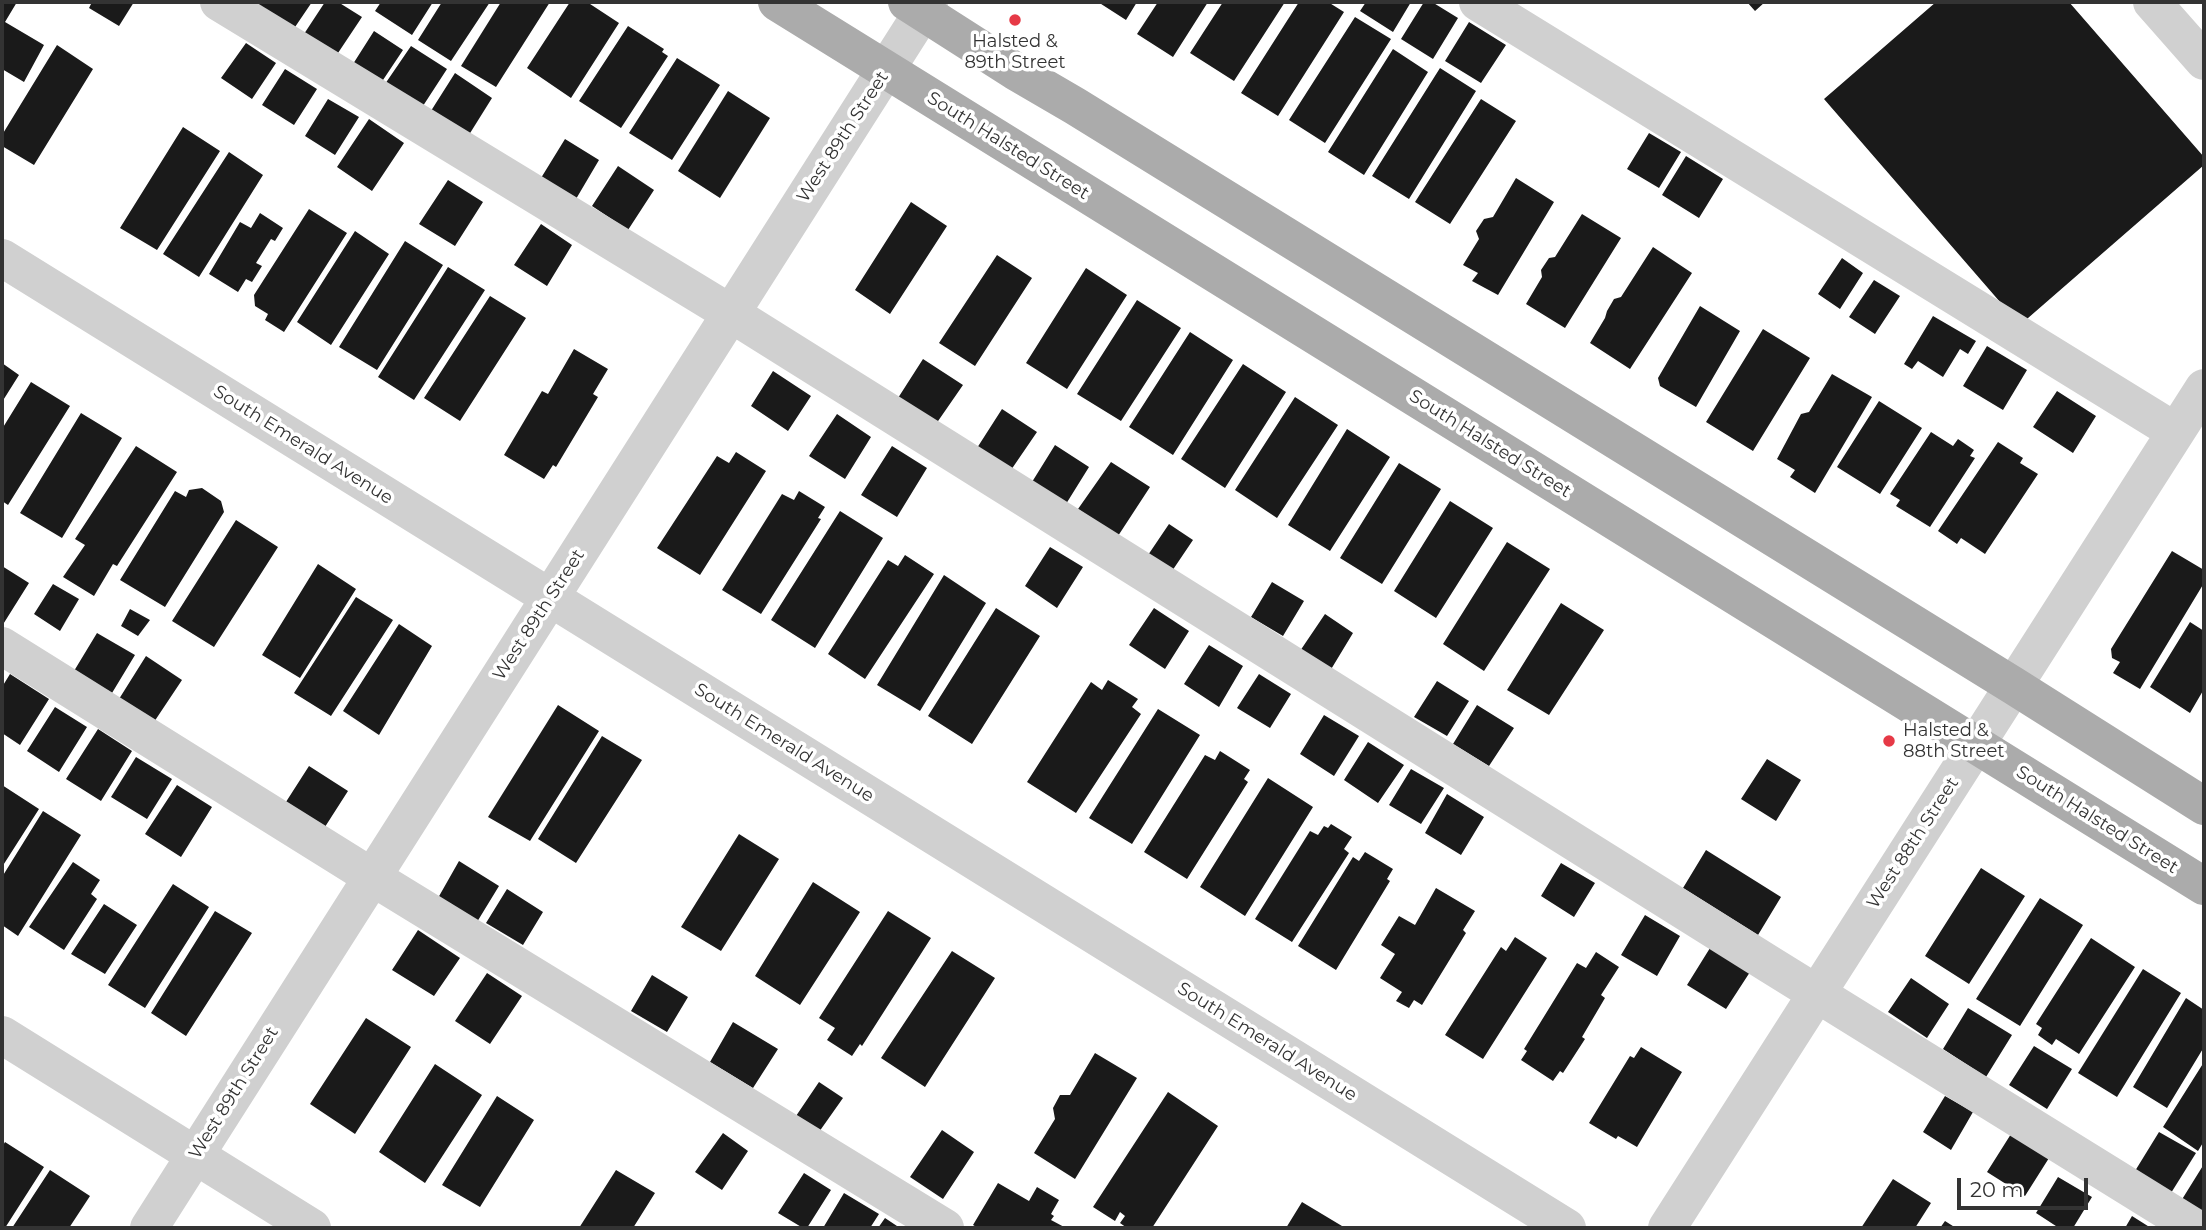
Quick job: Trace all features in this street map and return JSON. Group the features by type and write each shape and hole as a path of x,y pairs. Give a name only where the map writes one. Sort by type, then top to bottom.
{"main road":[{"name":"South Halsted Street","path":"777,2 2204,886"},
{"path":"920,5 1015,71 2014,685 2204,806"}],"street":[{"path":"219,2 730,313 1816,994 2195,1228"},
{"path":"1478,2 2176,432"},
{"path":"2152,2 2204,61"},
{"name":"West 89th Street","path":"149,1228 886,70 920,5"},
{"name":"South Emerald Avenue","path":"2,258 1567,1228"},
{"name":"West 88th Street","path":"1667,1228 2204,388"},
{"path":"2,646 372,877 945,1228"},
{"path":"2,1035 312,1228"}],"building":[{"path":"2,2 17,2 5,22 44,45 24,82 2,69"},
{"path":"92,2 134,2 119,26 89,8"},
{"path":"260,2 312,2 293,30 256,7"},
{"path":"325,2 338,2 362,17 336,56 304,34"},
{"path":"381,2 433,2 412,35 375,11"},
{"path":"442,2 490,2 451,61 418,40"},
{"path":"501,2 550,2 496,87 461,66"},
{"path":"570,2 587,2 619,23 571,98 527,68"},
{"path":"1098,2 1137,2 1126,20"},
{"path":"1158,2 1208,2 1173,57 1137,34"},
{"path":"1223,2 1285,2 1234,81 1190,53"},
{"path":"1299,2 1328,2 1344,12 1278,116 1241,93"},
{"path":"1366,2 1411,2 1393,32 1360,11"},
{"path":"1424,2 1432,2 1458,18 1433,59 1401,39"},
{"path":"1747,2 1765,2 1755,11"},
{"path":"1936,2 2069,2 2204,157 2204,165 2020,325 1824,99"},
{"path":"1355,17 1391,39 1325,143 1289,120"},
{"path":"1469,22 1506,45 1481,83 1445,61"},
{"path":"628,26 664,49 662,52 668,56 621,128 579,101"},
{"path":"374,31 403,50 381,83 353,64"},
{"path":"246,43 276,63 252,99 221,78"},
{"path":"57,45 93,69 34,165 2,146 2,135"},
{"path":"411,46 447,69 421,109 385,84"},
{"path":"1393,49 1428,72 1364,175 1328,152"},
{"path":"677,58 720,85 672,160 629,133"},
{"path":"1440,68 1476,91 1409,199 1372,176"},
{"path":"285,69 317,89 294,125 262,105"},
{"path":"455,73 492,98 467,138 429,114"},
{"path":"728,91 770,118 720,198 678,171"},
{"path":"328,99 359,117 335,155 305,136"},
{"path":"1481,99 1516,121 1450,224 1415,202"},
{"path":"369,119 404,143 372,191 337,167"},
{"path":"183,127 220,151 157,250 120,228"},
{"path":"1649,133 1681,152 1659,188 1627,169"},
{"path":"565,139 599,160 576,199 541,178"},
{"path":"229,152 263,175 199,277 163,254"},
{"path":"1686,156 1723,179 1699,218 1662,195"},
{"path":"618,166 654,190 628,230 592,206"},
{"path":"1516,178 1554,202 1498,295 1472,281 1478,273 1463,265 1479,239 1476,231 1484,219 1493,217"},
{"path":"448,180 483,202 455,246 419,224"},
{"path":"911,202 947,226 890,314 855,290"},
{"path":"309,209 347,233 284,332 265,320 268,314 255,306 254,295"},
{"path":"260,213 283,228 275,241 271,239 256,263 262,266 252,282 246,279 238,292 209,274 240,222 251,228"},
{"path":"1582,214 1621,238 1565,328 1526,304 1542,277 1541,270 1549,258 1555,257"},
{"path":"541,224 572,245 547,286 514,265"},
{"path":"355,231 389,254 331,345 297,322"},
{"path":"405,241 443,265 377,370 339,347"},
{"path":"1653,247 1692,273 1630,369 1590,343 1614,299 1621,297"},
{"path":"997,255 1032,278 975,366 939,343"},
{"path":"1842,258 1863,273 1840,309 1818,294"},
{"path":"448,267 485,290 414,400 378,377"},
{"path":"1086,268 1127,295 1067,389 1026,363"},
{"path":"1874,280 1900,296 1875,334 1849,317"},
{"path":"490,296 526,318 460,421 424,398"},
{"path":"1137,300 1181,328 1121,421 1077,394"},
{"path":"1700,306 1740,331 1696,407 1660,386 1658,378"},
{"path":"1933,316 1976,341 1968,354 1960,349 1943,377 1918,361 1912,369 1904,364"},
{"path":"1763,329 1810,358 1753,451 1706,422"},
{"path":"1190,332 1233,360 1173,455 1129,427"},
{"path":"1987,346 2027,370 2003,410 1963,386"},
{"path":"574,349 608,369 593,394 598,397 556,467 553,465 544,479 504,455 542,391 548,394"},
{"path":"923,359 963,385 936,424 898,398"},
{"path":"2,363 19,375 2,402"},
{"path":"1243,364 1286,392 1225,488 1181,459"},
{"path":"773,371 811,396 788,431 751,406"},
{"path":"1832,374 1872,397 1815,493 1790,477 1795,470 1777,459 1801,414 1809,412"},
{"path":"31,382 70,406 8,505 2,501 2,429"},
{"path":"2057,391 2096,416 2073,453 2033,427"},
{"path":"1295,397 1338,425 1277,518 1235,490"},
{"path":"1879,401 1922,428 1880,494 1837,467"},
{"path":"1002,409 1037,432 1011,470 977,448"},
{"path":"81,413 122,438 62,538 20,513"},
{"path":"837,414 871,437 845,479 809,456"},
{"path":"1347,429 1390,457 1330,551 1288,525"},
{"path":"1931,432 1953,446 1958,439 1974,450 1970,456 1975,458 1930,527 1896,506 1900,500 1890,494"},
{"path":"1998,442 2023,458 2020,463 2038,474 1985,554 1961,538 1957,544 1938,531"},
{"path":"1055,445 1089,467 1066,504 1032,482"},
{"path":"136,446 177,472 117,566 113,564 94,596 63,577 85,545 75,539"},
{"path":"892,446 927,468 897,517 861,495"},
{"path":"736,452 766,471 700,575 657,548 717,456 729,463"},
{"path":"1111,462 1150,487 1118,536 1078,509"},
{"path":"1399,463 1441,489 1382,584 1340,558"},
{"path":"202,488 221,501 224,512 165,607 120,580 175,491 186,497 189,490"},
{"path":"799,491 825,507 818,518 821,519 761,614 722,590 782,494 794,500"},
{"path":"1450,501 1493,528 1436,618 1394,591"},
{"path":"840,511 883,538 815,648 771,620"},
{"path":"236,520 278,547 214,647 172,621"},
{"path":"1169,524 1193,540 1170,574 1146,558"},
{"path":"1507,542 1550,569 1484,671 1443,644"},
{"path":"1050,547 1083,567 1057,608 1025,586"},
{"path":"2172,551 2204,570 2204,583 2140,689 2113,673 2120,662 2112,658 2111,649"},
{"path":"905,555 934,574 865,679 828,654 888,560 898,566"},
{"path":"318,564 356,589 300,678 262,655"},
{"path":"2,566 29,583 2,626"},
{"path":"944,575 986,603 920,711 877,685"},
{"path":"1272,582 1304,601 1283,636 1251,617"},
{"path":"53,584 79,599 60,631 34,614"},
{"path":"356,597 393,620 331,716 294,693"},
{"path":"1561,603 1604,630 1549,715 1507,690"},
{"path":"996,608 1040,636 972,744 928,716"},
{"path":"1154,608 1189,631 1165,669 1129,645"},
{"path":"130,609 150,620 138,636 121,626"},
{"path":"1325,614 1353,633 1330,671 1300,651"},
{"path":"2190,622 2204,631 2204,689 2190,713 2150,687"},
{"path":"399,624 432,646 379,735 343,711"},
{"path":"97,633 135,655 112,693 74,671"},
{"path":"1209,645 1243,666 1219,707 1184,684"},
{"path":"146,656 182,680 154,722 119,699"},
{"path":"10,674 49,699 20,745 2,733 2,687"},
{"path":"1259,674 1291,694 1270,728 1237,708"},
{"path":"1108,680 1138,699 1132,707 1141,714 1076,813 1027,782 1091,682 1102,690"},
{"path":"1437,681 1469,701 1447,736 1414,717"},
{"path":"558,705 599,731 530,841 488,817"},
{"path":"1477,705 1514,728 1489,766 1453,744"},
{"path":"55,707 87,727 59,772 27,751"},
{"path":"1158,709 1200,735 1132,844 1089,818"},
{"path":"1324,715 1359,736 1334,776 1300,754"},
{"path":"98,729 132,751 101,801 66,779"},
{"path":"602,736 642,760 576,863 538,839"},
{"path":"1368,742 1404,765 1378,803 1344,780"},
{"path":"1220,751 1250,770 1244,779 1248,782 1187,879 1144,852 1205,755 1215,760"},
{"path":"136,757 172,779 147,819 111,797"},
{"path":"1767,759 1801,780 1776,821 1741,799"},
{"path":"309,766 348,791 323,830 284,805"},
{"path":"1411,769 1444,788 1421,824 1389,805"},
{"path":"1268,778 1313,807 1245,916 1200,887"},
{"path":"2,785 39,809 2,867"},
{"path":"177,785 212,807 181,857 145,834"},
{"path":"1447,794 1484,817 1461,855 1425,833"},
{"path":"43,811 81,835 18,936 2,925 2,877"},
{"path":"1331,824 1352,837 1344,849 1349,853 1292,942 1255,919 1310,831 1318,835 1324,826 1328,828"},
{"path":"739,834 779,859 721,951 681,927"},
{"path":"1706,850 1781,897 1758,935 1683,888"},
{"path":"1365,852 1393,869 1387,879 1390,881 1336,970 1298,946 1353,857 1359,861"},
{"path":"459,861 499,886 477,922 438,898"},
{"path":"73,862 100,880 91,894 97,899 64,950 29,927"},
{"path":"1561,863 1595,883 1574,917 1541,896"},
{"path":"1981,868 2025,896 1969,984 1925,956"},
{"path":"813,882 860,912 800,1005 755,976"},
{"path":"173,884 209,907 145,1008 108,985"},
{"path":"1436,888 1475,911 1463,930 1466,933 1422,1005 1414,1000 1409,1008 1396,1001 1402,992 1380,978 1395,954 1381,945 1399,916 1415,925"},
{"path":"507,889 543,912 523,945 486,923"},
{"path":"2040,898 2083,925 2020,1026 1976,999"},
{"path":"104,904 137,925 105,974 71,954"},
{"path":"215,911 252,933 186,1036 151,1013"},
{"path":"888,911 931,938 862,1046 860,1044 852,1056 827,1040 835,1028 819,1018"},
{"path":"1645,915 1680,936 1657,976 1621,955"},
{"path":"418,930 460,958 434,996 392,970"},
{"path":"1515,937 1547,958 1483,1059 1445,1035 1501,947 1506,951"},
{"path":"2091,938 2135,967 2079,1054 2056,1039 2052,1045 2038,1035 2042,1028 2036,1024"},
{"path":"1710,948 1750,972 1726,1009 1687,985"},
{"path":"952,951 995,978 925,1087 881,1058"},
{"path":"1596,952 1619,967 1601,995 1605,998 1582,1037 1585,1039 1563,1073 1560,1071 1553,1081 1521,1060 1527,1051 1524,1049 1577,963 1586,968"},
{"path":"2143,969 2181,993 2117,1097 2078,1073"},
{"path":"487,973 522,996 490,1044 455,1021"},
{"path":"652,975 688,997 667,1032 631,1011"},
{"path":"1911,978 1949,1004 1927,1038 1888,1012"},
{"path":"2186,998 2204,1010 2204,1047 2167,1108 2133,1087"},
{"path":"1968,1008 2012,1035 1986,1077 1943,1049"},
{"path":"366,1018 411,1047 355,1134 310,1104"},
{"path":"733,1022 778,1049 753,1088 710,1062"},
{"path":"2034,1046 2072,1069 2047,1109 2009,1085"},
{"path":"1641,1047 1682,1072 1637,1147 1618,1136 1616,1139 1589,1123 1630,1056 1634,1058"},
{"path":"1095,1053 1137,1078 1075,1179 1034,1153 1055,1119 1053,1108 1060,1095 1070,1095"},
{"path":"2204,1062 2204,1141 2198,1151 2163,1127"},
{"path":"435,1064 482,1095 425,1183 379,1152"},
{"path":"819,1082 843,1098 819,1132 796,1116"},
{"path":"1168,1092 1218,1126 1152,1228 1127,1228 1120,1223 1125,1216 1120,1212 1115,1221 1093,1207"},
{"path":"497,1096 534,1120 480,1207 442,1185"},
{"path":"1945,1096 1973,1112 1951,1150 1923,1132"},
{"path":"942,1130 974,1152 943,1199 910,1177"},
{"path":"2159,1132 2196,1153 2171,1193 2135,1171"},
{"path":"723,1133 748,1151 722,1190 695,1172"},
{"path":"2011,1134 2049,1158 2025,1196 1987,1172"},
{"path":"5,1142 44,1167 5,1228 2,1228 2,1147"},
{"path":"2204,1164 2204,1214 2181,1201"},
{"path":"50,1170 90,1196 69,1228 12,1228"},
{"path":"616,1170 655,1193 633,1228 579,1228"},
{"path":"804,1173 831,1190 807,1228 778,1213"},
{"path":"2058,1177 2092,1197 2073,1228 2059,1228 2036,1213"},
{"path":"1893,1179 1931,1203 1915,1228 1861,1228"},
{"path":"998,1183 1029,1201 1037,1187 1059,1200 1051,1214 1054,1216 1051,1220 1066,1228 978,1228 973,1225"},
{"path":"844,1193 879,1214 870,1228 823,1228"},
{"path":"1302,1202 1342,1226 1341,1228 1286,1228"},
{"path":"2132,1216 2151,1228 2125,1228"},
{"path":"885,1218 900,1228 878,1228"},
{"path":"1945,1221 1956,1228 1940,1228"}],"place":[{"name":"Halsted & 89th Street","path":"1015,20"},
{"name":"Halsted & 88th Street","path":"1889,741"}]}
